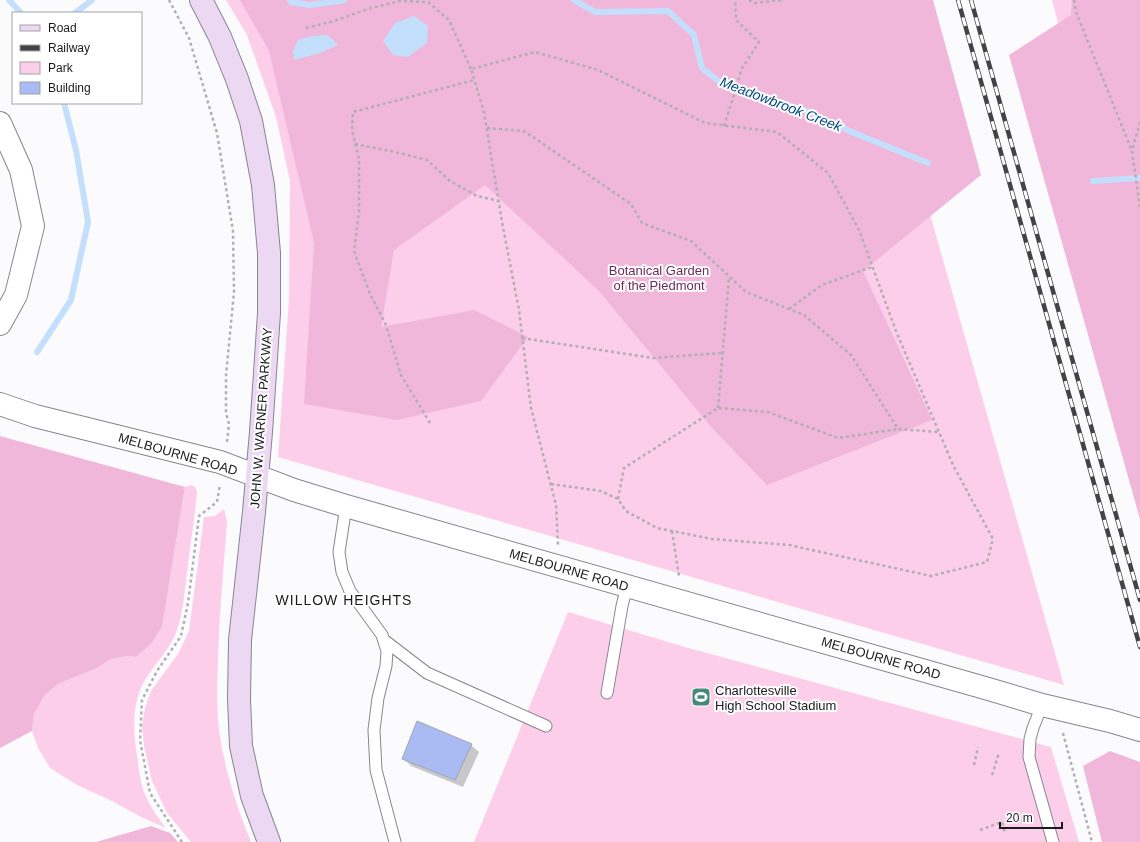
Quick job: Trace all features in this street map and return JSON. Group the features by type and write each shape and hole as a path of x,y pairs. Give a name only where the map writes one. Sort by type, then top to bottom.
{"main road":[{"name":"JOHN W. WARNER PARKWAY","path":"201,0 220,37 237,79 250,121 263,185 268,252 269,313 261,432 240,640 239,699 241,746 252,796 269,842"}],"street":[{"path":"0,123 21,170 33,226 16,295 0,324"},
{"name":"MELBOURNE ROAD","path":"0,404 35,416 220,462 294,490 346,506 1042,705 1110,721 1140,730"}],"lane":[{"path":"346,506 339,552 342,572 350,591 382,635 387,650 386,666 378,698 374,730 376,770 395,842"},
{"path":"607,693 622,606 627,586"},
{"path":"384,640 427,673 546,726"},
{"path":"1042,705 1030,739 1029,757 1054,842"}],"path":[{"path":"169,0 189,38 217,133 233,231 234,292 226,375 226,413 229,424"},
{"path":"724,126 736,89 740,70 759,42 736,20 735,0"},
{"path":"749,0 754,3 783,0"},
{"path":"1074,0 1076,12 1132,151 1140,208"},
{"path":"306,28 334,21 371,8 400,1 428,2 449,20 471,69 484,112 519,310 531,408 556,505 558,542 555,566"},
{"path":"471,69 535,52 598,70 705,123 777,132 828,172 859,230 896,332 938,432 953,465 994,539 987,562 931,576 789,545 712,539 657,528 626,511 618,499 601,491 551,484"},
{"path":"430,423 401,375 386,325 370,294 354,251 359,211 359,159 352,130 354,112 474,80"},
{"path":"1132,151 1140,122"},
{"path":"487,128 524,131 631,204 642,223 691,240 746,292 804,315 851,355 898,429"},
{"path":"355,144 427,160 450,181 477,196 499,201"},
{"path":"789,309 822,286 872,267"},
{"path":"718,408 729,276"},
{"path":"522,338 653,358 723,353"},
{"path":"618,499 624,468 718,408 768,412 838,438 898,429 938,432"},
{"path":"182,842 150,793 140,740 142,700 158,671 181,636 188,603 199,516 217,502"},
{"path":"672,531 679,576"},
{"path":"1063,733 1092,842"},
{"path":"974,765 978,747"},
{"path":"992,776 999,753"},
{"path":"980,830 1002,822 1005,833"}],"green space":[{"name":"Botanical Garden of the Piedmont","path":"226,0 869,0 1064,685 278,457 289,299 290,181 276,117 247,35"},
{"path":"240,0 933,0 981,175 863,271 932,420 767,485 712,428 599,291 485,185 394,250 381,327 474,310 528,337 481,401 397,420 304,404 314,243 269,51"},
{"path":"1052,0 1086,0 1059,27"},
{"path":"1072,0 1140,0 1140,519 1009,55 1071,15"},
{"path":"0,436 185,487 162,627 152,643 136,657 128,656 111,659 97,668 58,684 45,695 34,714 32,731 0,748"},
{"path":"191,485 195,487 197,492 181,614 177,630 170,646 149,674 140,690 134,717 135,744 142,786 150,805 166,828 79,786 50,768 38,748 32,731 34,714 45,695 58,684 97,668 111,659 128,656 136,657 152,643 162,627 185,487"},
{"path":"224,509 227,521 220,608 217,692 218,723 223,756 237,806 251,842 191,842 167,813 152,781 144,746 142,726 145,708 151,691 178,654 189,631 204,517 215,516"},
{"name":"Charlottesville High School Stadium","path":"568,612 685,647 1051,747 1079,842 474,842"},
{"path":"1110,751 1140,762 1140,842 1102,842 1083,766"},
{"path":"151,826 170,833 178,842 96,842"}],"water":[{"path":"414,16 428,26 427,43 408,57 393,55 383,41 395,23"},
{"path":"328,35 338,45 320,53 294,60 293,51 298,40 311,36"}],"building":[{"path":"417,721 472,744 455,780 402,759"}],"waterway":[{"path":"9,0 20,12"},
{"name":"Meadowbrook Creek","path":"76,12 92,0"},
{"path":"290,0 291,2 309,5 344,0"},
{"name":"Meadowbrook Creek","path":"574,0 595,12 668,11 694,35 702,68 722,84 807,111 854,133 928,163"},
{"path":"37,352 71,300 88,222 76,150 64,104"},
{"name":"Meadowbrook Creek","path":"1093,181 1140,178"}],"railway":[{"path":"958,0 1140,647"},
{"path":"971,0 1140,600"}],"place":[{"name":"Charlottesville High School Stadium","path":"701,697"}],"district":[{"name":"WILLOW HEIGHTS","path":"344,600"}]}
